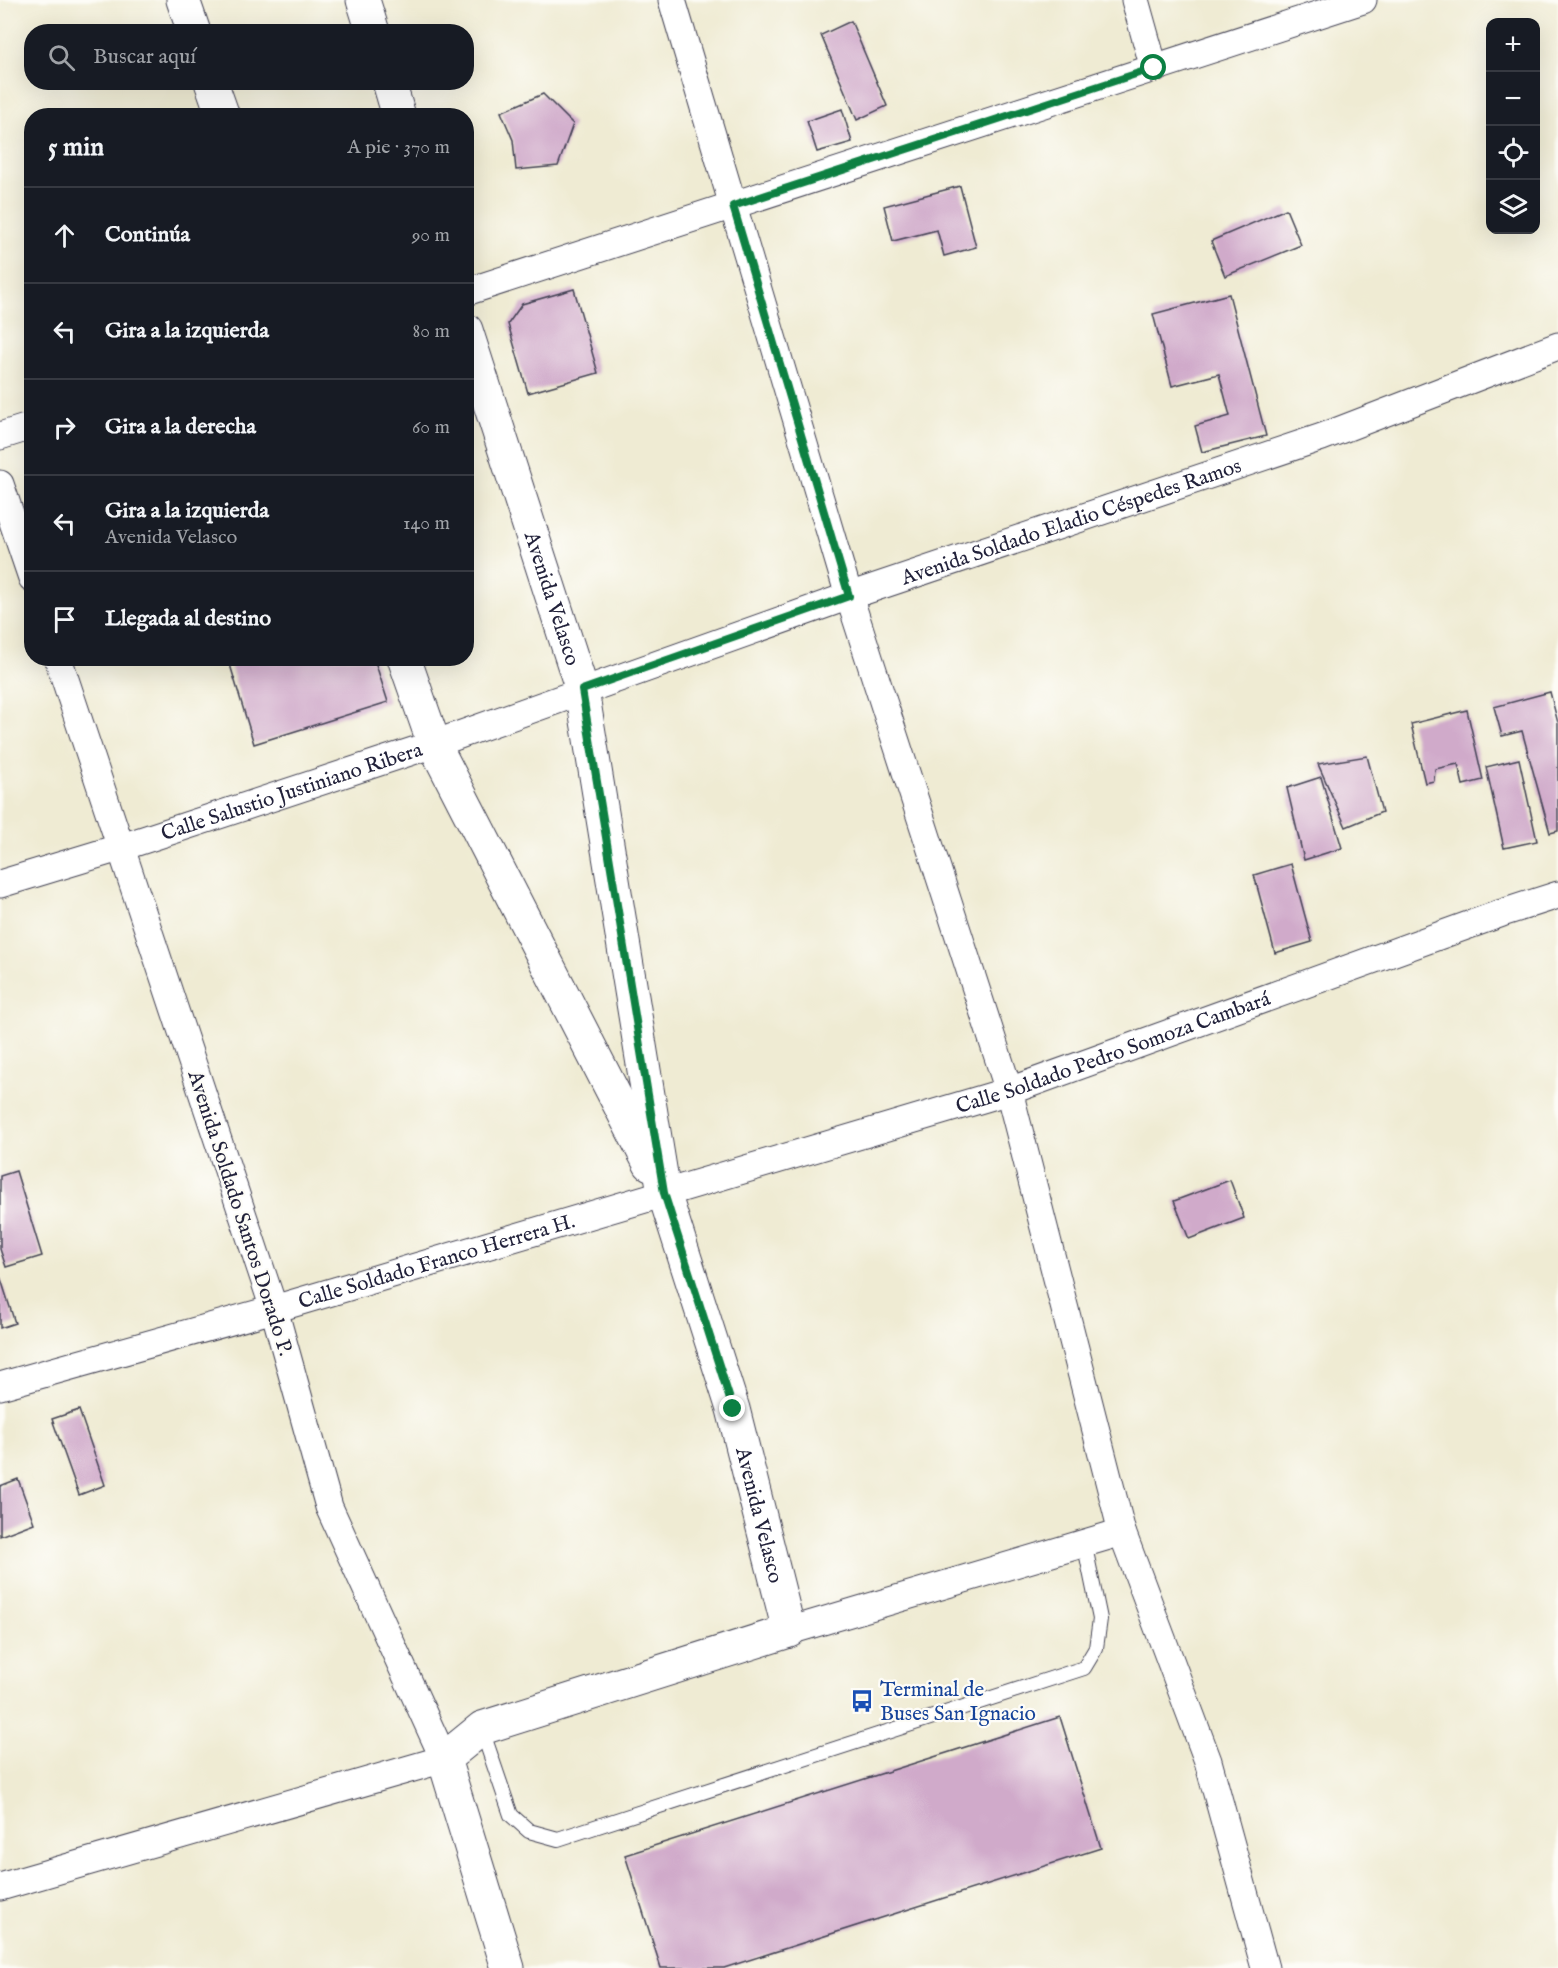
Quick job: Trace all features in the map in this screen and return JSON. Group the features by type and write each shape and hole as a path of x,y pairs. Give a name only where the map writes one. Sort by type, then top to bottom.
{"street":[{"path":"183,0 191,24"},
{"path":"363,0 370,24"},
{"path":"672,0 849,596 1009,1091 1122,1532 1208,1761 1265,1968"},
{"path":"1134,0 1154,68"},
{"path":"474,289 1363,0"},
{"path":"214,90 220,108"},
{"path":"391,90 397,108"},
{"name":"Avenida Soldado Eladio Céspedes Ramos","path":"582,690 849,596 1322,437 1558,346"},
{"name":"Avenida Velasco","path":"474,355 582,690 664,1193 733,1409 789,1631"},
{"path":"0,436 24,428"},
{"path":"0,484 24,554"},
{"name":"Avenida Soldado Santos Dorado P.","path":"61,666 274,1309 328,1507 444,1759"},
{"name":"Avenida Velasco","path":"407,666 434,744 664,1193"},
{"name":"Calle Salustio Justiniano Ribera","path":"0,884 122,847 434,744 582,690"},
{"name":"Calle Soldado Pedro Somoza Cambará","path":"664,1193 1009,1091 1502,913 1558,895"},
{"name":"Calle Soldado Franco Herrera H.","path":"0,1386 274,1309 664,1193"},
{"path":"0,1887 444,1759 482,1728 789,1631 1122,1532"},
{"path":"444,1759 508,1968"}],"lane":[{"path":"482,1728 511,1815 529,1831 558,1839 1084,1668 1096,1648 1100,1619 1084,1542"}],"building":[{"path":"851,21 887,106 857,120 821,35"},
{"path":"543,94 573,124 558,166 516,170 513,140 501,112"},
{"path":"842,109 852,142 817,152 807,121"},
{"path":"960,186 976,247 944,256 937,230 893,241 884,206"},
{"path":"1286,209 1301,245 1225,276 1211,241"},
{"path":"574,289 598,373 528,393 508,324 522,304"},
{"path":"1229,294 1266,436 1202,452 1195,426 1230,416 1219,374 1172,386 1153,314"},
{"path":"230,666 377,666 388,702 254,744"},
{"path":"1550,692 1558,723 1558,831 1550,833 1522,731 1502,736 1494,707"},
{"path":"1467,710 1483,780 1463,785 1458,764 1435,769 1434,781 1425,783 1411,724"},
{"path":"1367,756 1382,812 1346,827 1318,764"},
{"path":"1519,759 1537,841 1504,848 1486,767"},
{"path":"1321,777 1342,848 1304,860 1287,788"},
{"path":"1291,864 1312,942 1275,953 1254,875"},
{"path":"16,1171 42,1256 6,1267 0,1249 0,1176"},
{"path":"1230,1180 1244,1218 1189,1239 1174,1201"},
{"path":"0,1276 15,1323 0,1328"},
{"path":"79,1410 105,1485 79,1495 52,1419"},
{"path":"18,1479 34,1523 0,1536 0,1486"},
{"path":"1060,1717 1101,1848 724,1968 661,1968 625,1855"}],"place":[{"name":"Terminal de Buses San Ignacio","path":"862,1701"}],"route":[{"path":"733,1409 664,1193 582,690 849,596 733,206 1154,68"}]}
